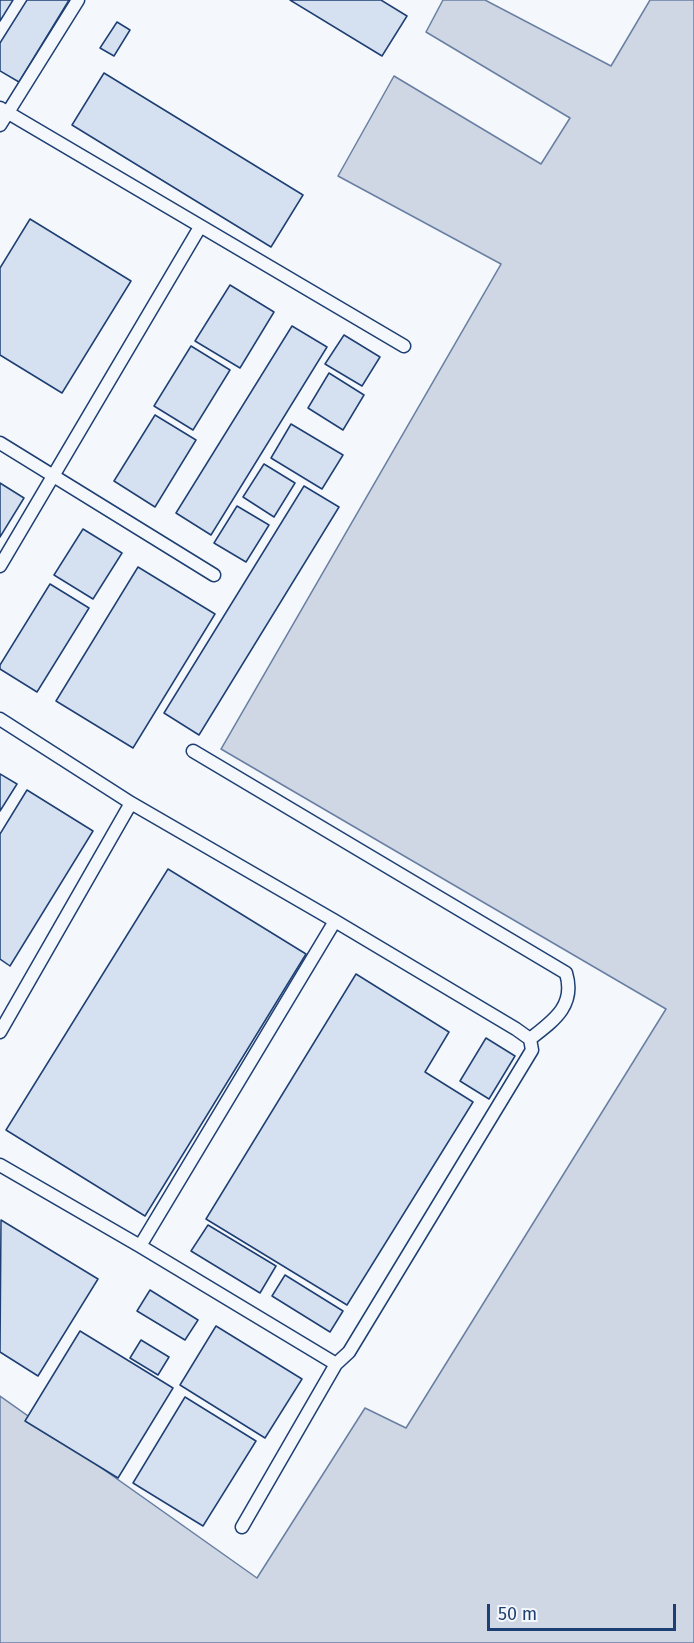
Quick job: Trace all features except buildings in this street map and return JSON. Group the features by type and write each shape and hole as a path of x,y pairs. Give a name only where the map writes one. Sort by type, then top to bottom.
{"lane":[{"path":"0,125 4,110 78,0"},
{"path":"4,110 404,346"},
{"path":"0,566 200,227"},
{"path":"0,443 214,575"},
{"path":"0,719 131,803 335,921 530,1039 532,1050 349,1352 336,1364 242,1527"},
{"path":"194,752 566,973 570,986 566,1004 552,1022 530,1039"},
{"path":"0,1032 131,803"},
{"path":"141,1246 335,921"},
{"path":"0,1165 141,1246 336,1364"}],"shaded area":[{"path":"443,0 485,0 611,66 650,0 694,0 694,1643 0,1643 0,1396 257,1578 365,1408 406,1428 666,1009 221,749 501,264 338,176 394,76 541,164 570,118 426,32"}]}
